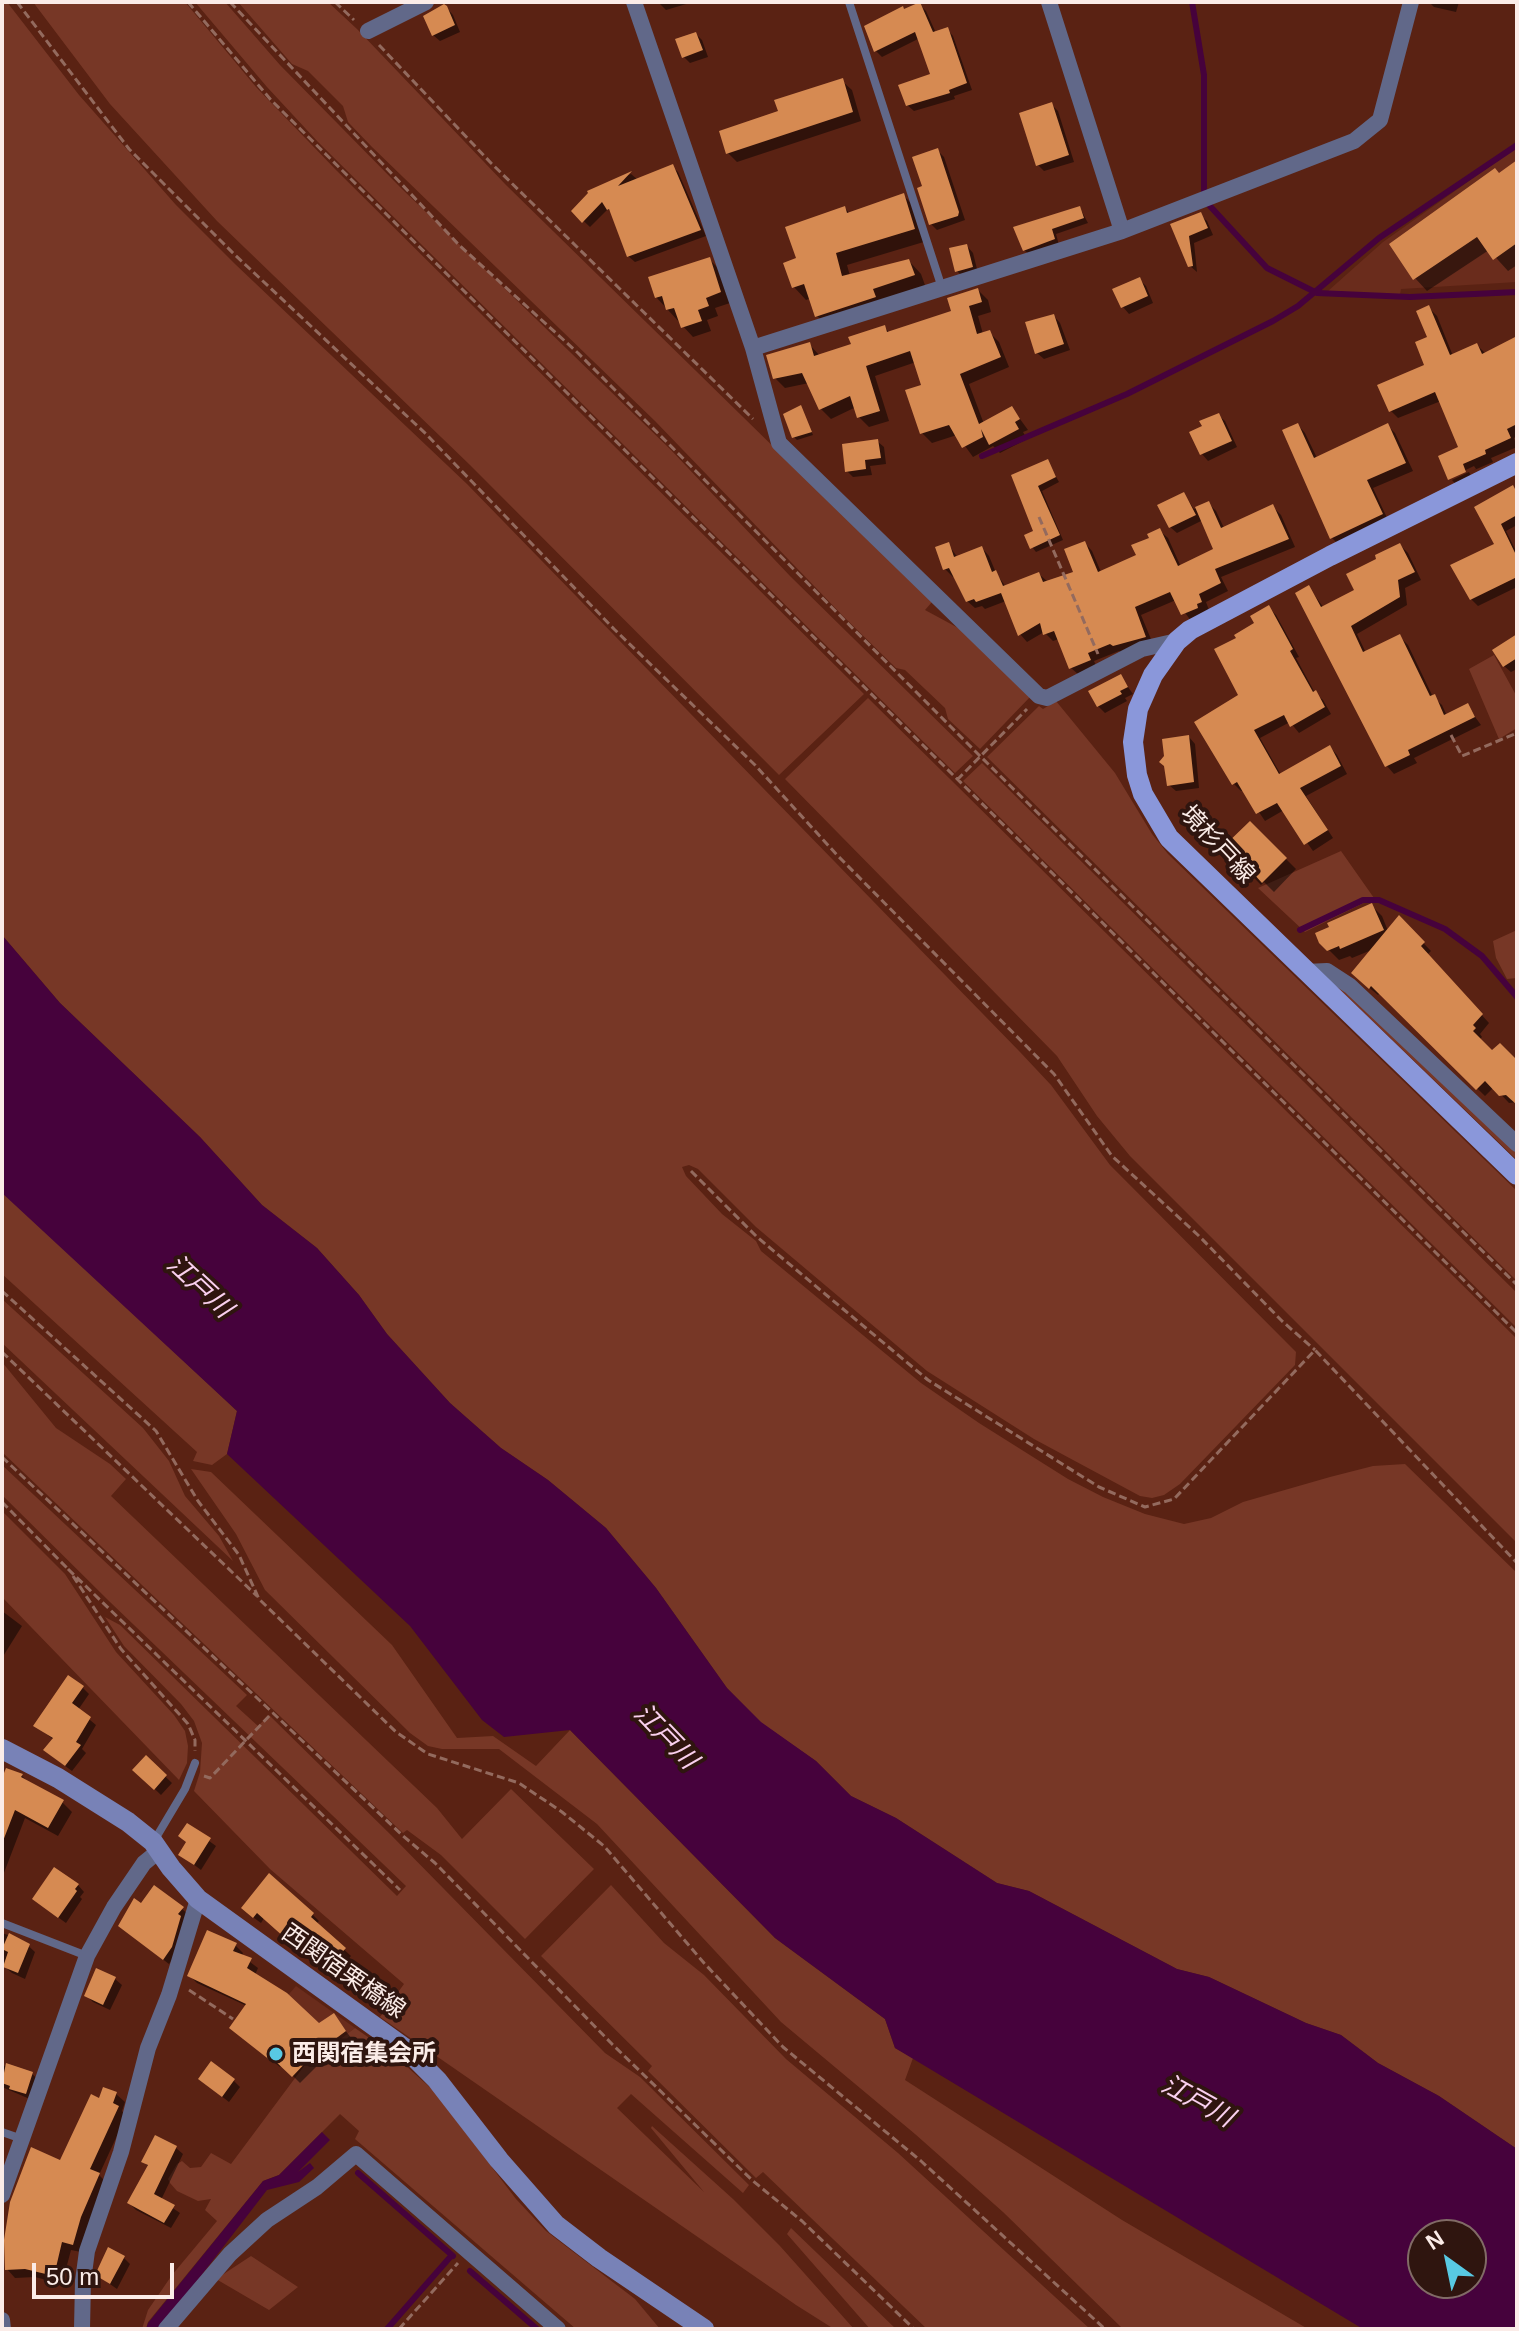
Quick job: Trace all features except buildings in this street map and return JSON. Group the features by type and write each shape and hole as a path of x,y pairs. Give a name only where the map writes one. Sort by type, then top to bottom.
{"main road":[{"name":"境杉戸線","path":"1517,463 1212,617 1177,641 1144,693 1135,725 1134,759 1143,794 1169,838 1517,1175"},
{"name":"西関宿栗橋線","path":"2,1749 58,1778 128,1822 156,1846 198,1899 406,2049 437,2080 507,2170 556,2225 704,2329"}],"street":[{"path":"368,31 426,2"},
{"path":"634,2 753,348 779,443 1039,696 1047,698 1142,649 1177,641"},
{"path":"1049,2 1122,231"},
{"path":"753,348 1122,231 1354,141 1380,120 1411,2"},
{"path":"1306,972 1327,971 1350,986 1517,1144"},
{"path":"2,2195 87,1956 114,1907 156,1846"},
{"path":"82,2329 87,2251 124,2141 148,2048 198,1899"},
{"path":"166,2329 230,2254 267,2220 317,2187 356,2154 558,2329"},
{"path":"2,2320 3,2329"}],"lane":[{"path":"849,2 942,288"},
{"path":"156,1846 195,1763"},
{"path":"2,1923 87,1956"},
{"path":"2,2132 22,2139"}],"path":[{"path":"17,2 129,149 234,254 426,434 614,629 755,765 837,855 1054,1074 1112,1156 1315,1350 1517,1563"},
{"path":"188,2 271,100 1517,1333"},
{"path":"230,2 459,245 578,353 980,756 1517,1285"},
{"path":"335,2 368,31 386,54 491,163 779,443"},
{"path":"1039,517 1104,668"},
{"path":"957,780 1027,709"},
{"path":"1451,735 1462,756 1517,733"},
{"path":"691,1171 757,1237 928,1380 1099,1487 1145,1507 1174,1499 1315,1350"},
{"path":"2,1291 156,1431 198,1501 239,1555 259,1599"},
{"path":"2,1352 396,1732 428,1754 519,1783 604,1846 704,1963 783,2047 921,2161 1105,2329"},
{"path":"2,1457 435,1863 612,2044 753,2181 802,2221 914,2329"},
{"path":"2,1502 400,1890"},
{"path":"68,1569 121,1649 188,1724 195,1740 195,1763"},
{"path":"191,1772 210,1778 272,1713"},
{"path":"173,1980 233,2019"},
{"path":"399,2329 468,2251"}],"shaded area":[{"path":"2,2 7,2 79,95 176,205 467,484 1020,1052 1051,1085 1110,1165 1296,1352 1295,1365 1180,1484 1164,1495 1152,1498 1140,1496 1034,1439 927,1371 756,1227 698,1169 689,1165 682,1167 686,1176 722,1214 756,1241 761,1251 921,1383 1068,1479 1103,1497 1145,1514 1184,1524 1211,1518 1243,1502 1330,1477 1373,1466 1405,1464 1517,1573 1517,2149 1439,2096 1378,2063 1341,2035 1306,2023 1209,1977 1177,1969 1029,1891 997,1883 896,1818 851,1796 816,1761 761,1723 727,1688 656,1588 606,1528 548,1480 501,1448 450,1403 387,1334 359,1295 317,1248 262,1205 200,1137 60,1003 2,935"},
{"path":"33,2 185,2 256,87 336,170 864,694 779,775 470,465 217,221 110,104"},
{"path":"195,2 225,2 280,65 400,187 671,450 790,576 973,756 955,773 318,142"},
{"path":"238,2 328,2 506,185 932,602 925,610 962,630 1030,697 980,749 948,719 945,708 905,670 896,668 655,421 372,147 348,122 343,106 308,71 292,64"},
{"path":"1517,147 1517,282 1401,289 1400,295 1328,291 1383,242"},
{"path":"1494,655 1517,697 1517,728 1499,739 1469,669"},
{"path":"868,698 1517,1339 1517,1543 1130,1156 1097,1116 1057,1056 785,779"},
{"path":"1056,701 1115,773 1152,834 1168,854 1517,1191 1517,1281 987,757 1039,706 1043,709"},
{"path":"982,763 1517,1293 1517,1328 963,781"},
{"path":"1341,851 1374,898 1305,932 1258,888"},
{"path":"1517,930 1517,978 1507,979 1496,958 1493,941"},
{"path":"1330,980 1435,1072 1517,1153 1517,1160"},
{"path":"2,1190 237,1411 227,1454 212,1465 193,1461 197,1452 2,1274"},
{"path":"2,1299 143,1428 169,1461 185,1496 219,1536 233,1561 2,1343"},
{"path":"2,1362 56,1428 110,1464 126,1479 111,1496 437,1808 462,1839 511,1789 594,1869 525,1939 441,1855 407,1830 403,1833 2,1452"},
{"path":"2,1465 247,1695 236,1706 258,1726 269,1715 605,2053 640,2077 749,2185 743,2193 631,2094 617,2108 704,2192 652,2126 733,2199 854,2329 834,2329 796,2305 380,2017 404,1984 270,1869 194,1791 200,1772 202,1743 194,1721 124,1646 105,1617 120,1625 397,1896 406,1886 2,1495"},
{"path":"191,1469 211,1472 392,1645 457,1738 493,1736 536,1766 570,1730 775,1938 885,2019 895,2048 913,2058 905,2080 1122,2220 1308,2329 1123,2329 1003,2212 781,2022 597,1824 499,1749 442,1749 428,1746 410,1733 265,1590 236,1534"},
{"path":"2,1511 65,1574 116,1652 185,1731 187,1763 179,1780 2,1597"},
{"path":"611,1885 664,1943 704,1975 786,2059 898,2153 1090,2329 927,2329 763,2172 756,2178 648,2071 652,2066 541,1956"},
{"path":"296,1986 355,2028 304,2066 264,2023"},
{"path":"355,2028 395,2056 434,2091 516,2199 546,2231 635,2299 660,2329 576,2329 355,2139 359,2131 340,2114 279,2175 263,2181 148,2322 146,2329 142,2329 148,2310 172,2275 217,2221 205,2210 211,2199 198,2201 177,2191 170,2183 168,2179 177,2164 182,2161 190,2168 201,2167 211,2153 231,2164 304,2066"},
{"path":"791,2228 896,2329 870,2329 787,2234"},
{"path":"251,2256 298,2287 269,2310 216,2279"}],"water":[{"name":"江戸川","path":"2,935 60,1003 200,1137 262,1205 317,1248 359,1295 387,1334 450,1403 501,1448 548,1480 606,1528 656,1588 727,1688 761,1722 816,1761 851,1796 896,1818 997,1883 1029,1891 1177,1969 1209,1977 1306,2023 1341,2035 1378,2063 1439,2096 1517,2149 1517,2329 1363,2329 895,2048 885,2019 775,1938 570,1730 504,1737 482,1720 410,1626 227,1454 237,1411 2,1193"},
{"path":"322,2132 330,2140 298,2172 310,2163 314,2168 299,2182 267,2190 160,2329 146,2329 263,2181 279,2175"}],"waterway":[{"path":"1192,2 1204,75 1204,196"},
{"path":"982,456 1127,394 1273,321 1298,306 1379,238 1517,145"},
{"path":"1209,205 1267,268 1317,293 1410,297 1517,292"},
{"path":"1300,930 1363,900 1379,900 1445,929 1482,956 1517,997"},
{"path":"358,2173 453,2256"},
{"path":"387,2329 452,2255"},
{"path":"470,2271 537,2329"}],"place":[{"name":"西関宿集会所","path":"276,2054"}]}
